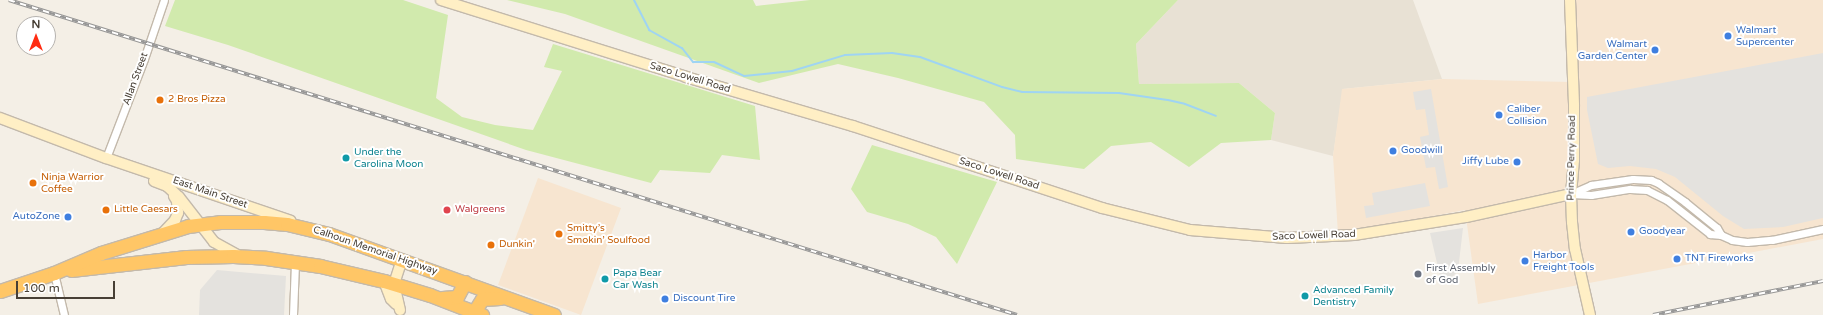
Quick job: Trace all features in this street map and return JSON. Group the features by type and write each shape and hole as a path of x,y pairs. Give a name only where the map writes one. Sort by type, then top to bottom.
{"highway":[{"name":"Calhoun Memorial Highway","path":"0,291 54,273 101,253 163,233 220,222 264,222 287,224 314,229 402,258 509,298 528,310 554,315"},
{"name":"Calhoun Memorial Highway","path":"54,273 152,260 239,256 295,262 335,269 389,283 436,298 478,314"},
{"path":"436,298 457,297 465,282"},
{"path":"478,314 482,298 509,298"}],"street":[{"name":"Allan Street","path":"106,158 144,59 164,0"},
{"name":"Saco Lowell Road","path":"441,0 686,77 853,126 1102,208 1186,229 1287,238 1354,235 1466,217 1571,194"},
{"name":"Prince Perry Road","path":"1570,0 1574,152 1571,194 1575,249 1589,312"},
{"name":"East Main Street","path":"0,118 106,158 314,229"},
{"name":"East Main Street","path":"106,158 124,170 170,189 179,197 214,242 239,256"},
{"path":"1571,194 1591,185 1633,179 1651,180 1686,202 1717,228 1721,235"},
{"path":"163,233 175,220 178,213 177,201 170,189"},
{"path":"1571,194 1591,195 1630,189 1647,190 1668,200 1710,234 1721,235 1732,240 1747,242 1772,240 1823,229"},
{"path":"402,258 389,283 391,298 402,312"},
{"path":"293,315 295,262"},
{"path":"54,273 64,315"}],"shaded area":[{"path":"1178,0 1413,0 1442,79 1343,89 1333,156 1271,140 1275,113 1239,83 1139,84 1136,44"},
{"path":"1568,0 1823,0 1823,239 1478,304 1465,210 1338,234 1333,156 1342,89 1442,79 1570,82"},
{"path":"1823,53 1823,218 1783,227 1744,229 1723,216 1675,177 1656,169 1630,166 1608,168 1598,164 1587,110 1587,97"},
{"path":"1431,89 1448,187 1439,189 1435,167 1426,168 1420,137 1429,135 1425,109 1416,110 1413,92"},
{"path":"538,178 621,208 581,315 498,285"},
{"path":"1425,183 1430,206 1366,218 1364,206 1374,205 1372,193"},
{"path":"1463,228 1458,271 1452,277 1441,280 1430,233"},
{"path":"217,270 286,276 284,315 199,315 200,290"}],"green space":[{"path":"175,0 403,0 448,15 436,98 462,117 495,125 533,130 562,71 544,67 553,44 755,106 760,160 722,155 710,173 660,170 651,183 526,150 228,45 165,26"},
{"path":"507,0 753,0 756,6 810,0 1178,0 1136,44 1139,84 1239,83 1275,113 1271,140 1221,143 1189,167 1151,142 1111,146 1084,169 1016,159 1015,135 984,102 898,78 838,64 759,83 565,14"},
{"path":"872,145 997,182 957,264 936,237 908,224 867,212 851,189"}],"waterway":[{"path":"634,0 649,30 682,48 693,62 714,62 744,76 792,71 845,55 892,53 920,57 1002,87 1022,92 1119,93 1185,104 1216,116"}],"railway":[{"path":"9,0 1017,315"},
{"path":"1653,315 1823,281"}],"place":[{"name":"Walmart Supercenter","path":"1728,36"},
{"name":"Walmart Garden Center","path":"1655,50"},
{"name":"2 Bros Pizza","path":"160,100"},
{"name":"Caliber Collision","path":"1499,115"},
{"name":"Goodwill","path":"1393,151"},
{"name":"Under the Carolina Moon","path":"346,158"},
{"name":"Jiffy Lube","path":"1517,162"},
{"name":"Ninja Warrior Coffee","path":"33,183"},
{"name":"Little Caesars","path":"106,210"},
{"name":"Walgreens","path":"447,210"},
{"name":"AutoZone","path":"68,217"},
{"name":"Goodyear","path":"1631,232"},
{"name":"Smitty’s Smokin’ Soulfood","path":"559,234"},
{"name":"Dunkin'","path":"491,245"},
{"name":"TNT Fireworks","path":"1677,259"},
{"name":"Harbor Freight Tools","path":"1525,261"},
{"name":"First Assembly of God","path":"1418,274"},
{"name":"Papa Bear Car Wash","path":"605,279"},
{"name":"Advanced Family Dentistry","path":"1305,296"},
{"name":"Discount Tire","path":"665,299"}]}
